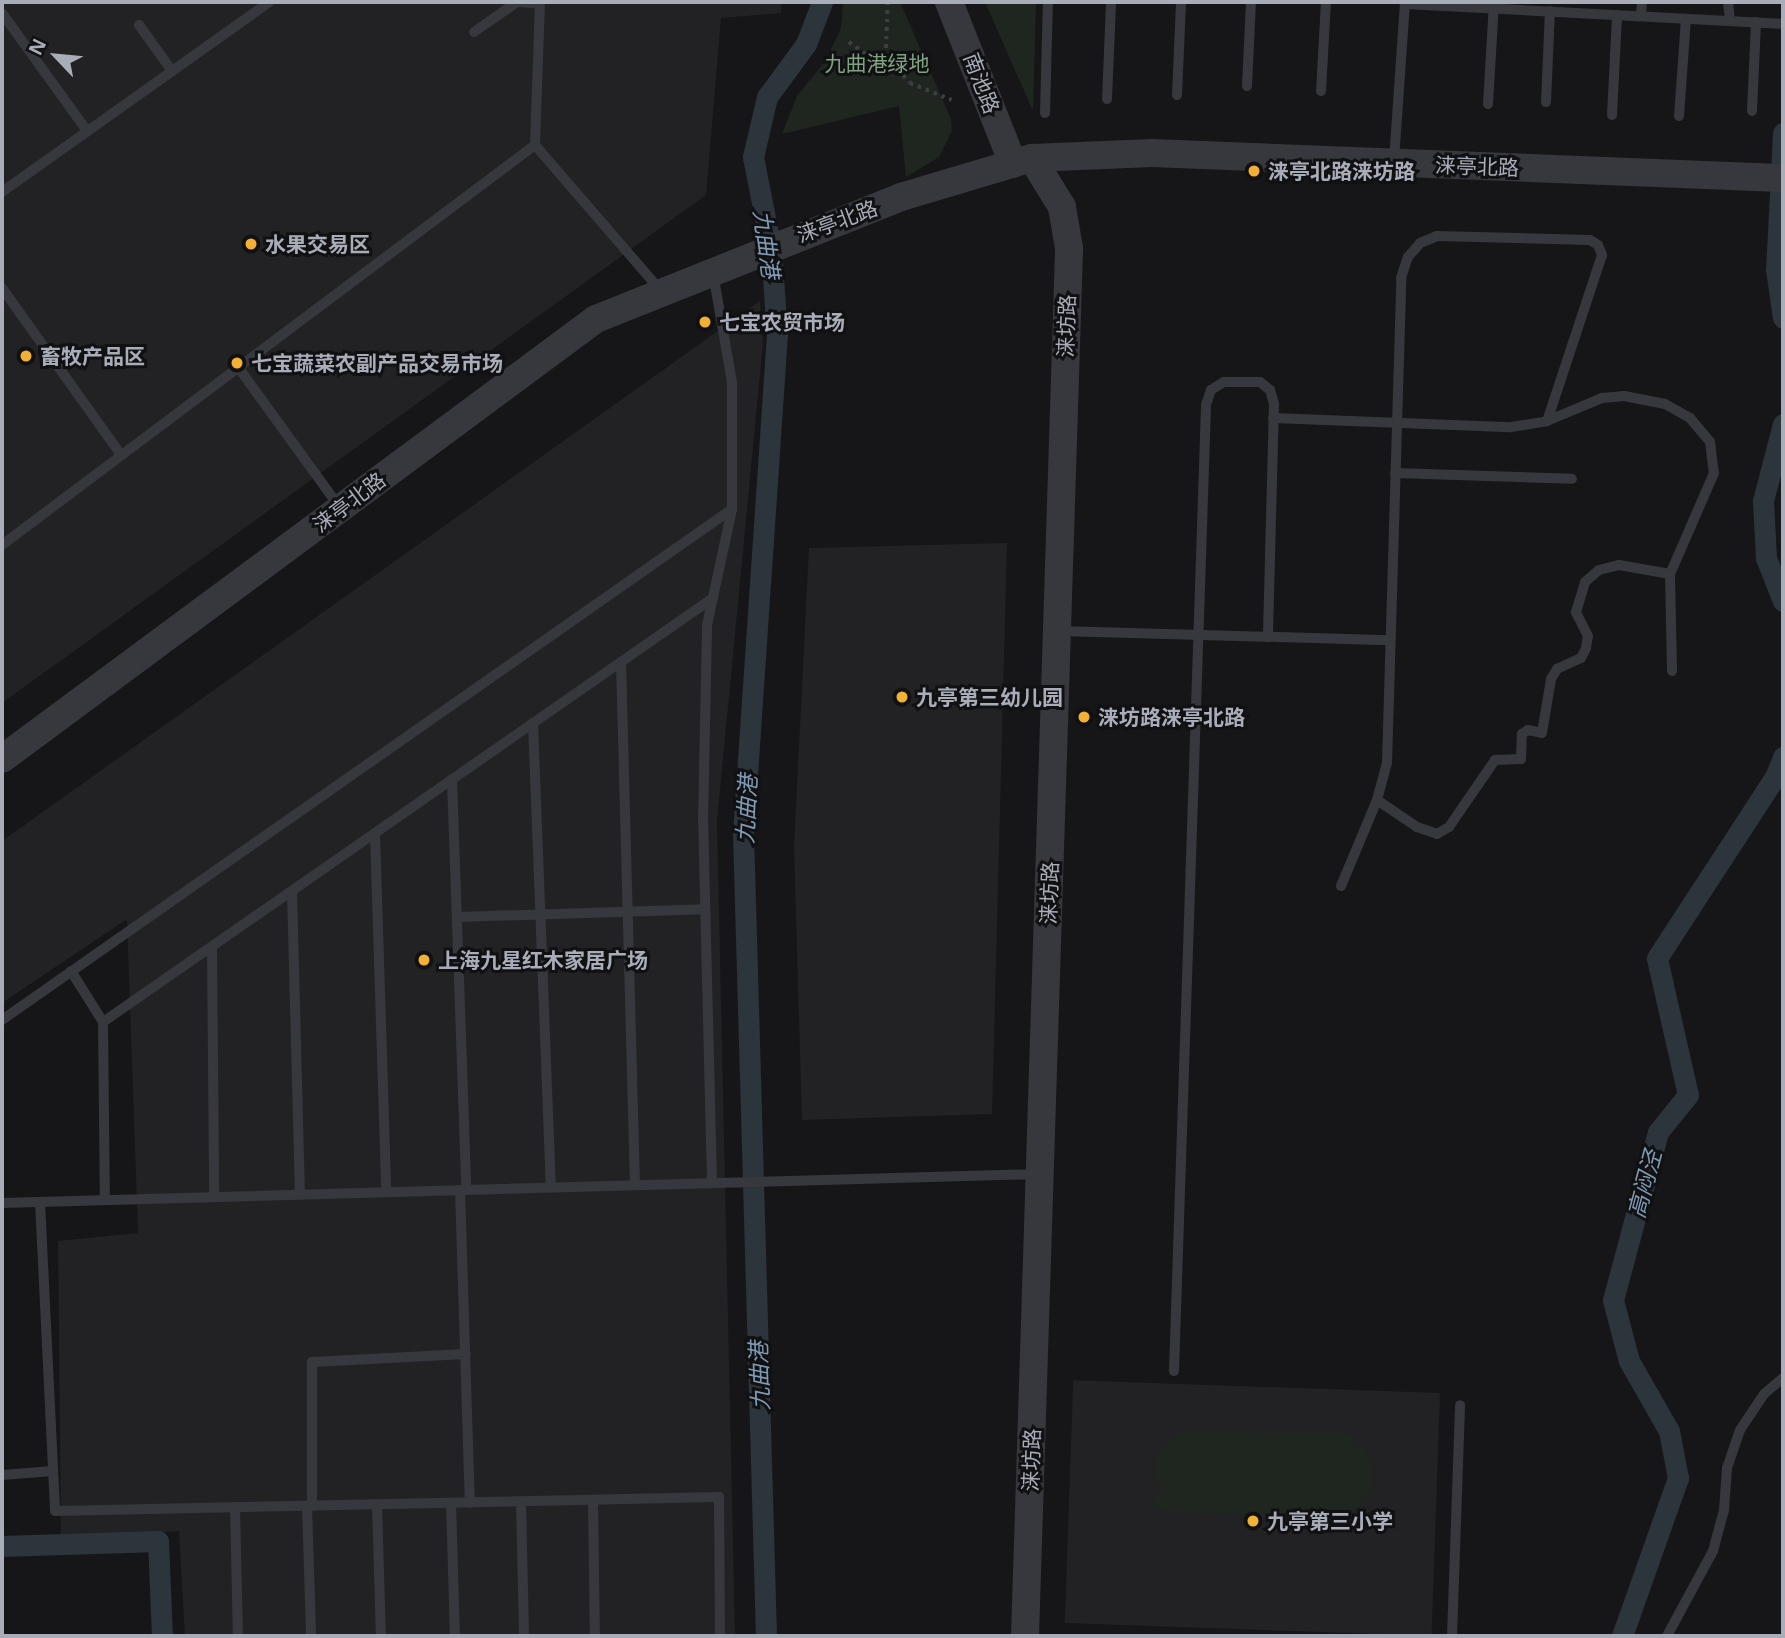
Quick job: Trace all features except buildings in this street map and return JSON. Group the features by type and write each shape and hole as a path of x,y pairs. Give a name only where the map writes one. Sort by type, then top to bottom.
{"street":[{"name":"南池路","path":"949,2 1023,161"},
{"name":"涞亭北路","path":"3,757 596,319 813,229 1023,161 1152,153 1783,178"},
{"name":"涞坊路","path":"1023,161 1062,206 1069,248 1025,1636"}],"lane":[{"path":"474,32 517,2 540,2 535,145 662,291"},
{"path":"1045,113 1048,2"},
{"path":"1107,99 1111,2"},
{"path":"1177,95 1181,2"},
{"path":"1247,86 1251,2"},
{"path":"1321,91 1326,2"},
{"path":"1641,16 1642,2"},
{"path":"1728,2 1730,21"},
{"path":"2,192 267,3"},
{"path":"1394,163 1405,3 1494,5 1550,11 1573,7 1617,15 1783,24"},
{"path":"1488,104 1494,5"},
{"path":"1546,103 1550,11"},
{"path":"2,13 87,131"},
{"path":"1612,115 1617,15"},
{"path":"1679,116 1686,19"},
{"path":"1752,111 1756,22"},
{"path":"139,25 172,71"},
{"path":"2,545 535,145"},
{"path":"1341,886 1377,800 1387,762 1401,278 1408,257 1420,243 1437,236 1590,240 1602,255 1547,421"},
{"path":"715,1182 705,909 707,638 732,509 732,382 724,266"},
{"path":"2,288 121,455"},
{"path":"238,368 340,508"},
{"path":"1174,1371 1206,405 1211,390 1224,382 1260,382 1270,390 1273,418 1268,636"},
{"path":"1273,418 1511,427 1547,421 1602,398 1625,396 1665,404 1682,413 1710,442 1714,473 1671,574 1672,671"},
{"path":"1395,473 1572,479"},
{"path":"2,1020 732,509"},
{"path":"1377,800 1416,827 1437,834 1449,827 1495,760 1521,759 1522,734 1528,730 1542,733 1551,679 1557,669 1581,658 1586,648 1588,636 1576,612 1585,582 1599,570 1619,565 1671,574"},
{"path":"103,1022 713,598"},
{"path":"1057,631 1390,640"},
{"path":"621,662 635,1185"},
{"path":"533,723 551,1187"},
{"path":"453,779 470,1503"},
{"path":"375,833 386,1192"},
{"path":"292,891 300,1194"},
{"path":"457,917 705,909"},
{"path":"212,947 214,1196"},
{"path":"71,971 103,1022 105,1200"},
{"path":"2,1203 1040,1174"},
{"path":"40,1202 55,1511 719,1497 720,1636"},
{"path":"312,1636 312,1362 466,1354"},
{"path":"1667,1636 1713,1551 1724,1510 1727,1468 1740,1430 1764,1394 1783,1378"},
{"path":"1452,1636 1460,1405"},
{"path":"2,1475 53,1471"},
{"path":"593,1501 594,1636"},
{"path":"521,1502 524,1636"},
{"path":"451,1503 455,1636"},
{"path":"377,1505 381,1636"},
{"path":"234,1507 237,1636"}],"path":[{"path":"887,2 891,10 886,57 910,83 952,100"},
{"path":"849,42 871,58 886,57"}],"shaded area":[{"name":"七宝蔬菜农副产品交易市场","path":"2,2 781,2 781,13 721,18 706,195 2,703"},
{"name":"上海九星红木家居广场","path":"760,301 763,343 717,821 735,1636 185,1636 179,1531 61,1539 58,1241 138,1233 127,919 2,1003 2,841"},
{"name":"九亭第三幼儿园","path":"1007,543 992,1114 802,1120 794,846 809,548"},
{"name":"九亭第三小学","path":"1073,1380 1440,1393 1432,1636 1065,1623"}],"green space":[{"name":"九曲港绿地","path":"843,2 900,2 951,119 952,131 939,157 906,177 899,106 782,134 797,96 826,60 841,28"},
{"path":"985,2 1036,2 1033,111"},
{"path":"1182,1431 1353,1434 1353,1442 1364,1449 1372,1465 1372,1488 1361,1506 1337,1517 1336,1521 1154,1509 1155,1494 1166,1494 1157,1482 1157,1457 1167,1441"}],"waterway":[{"name":"九曲港","path":"766,1636 743,833 777,336 771,248 753,157 767,97 806,44 822,2"},
{"name":"高闷泾","path":"1783,133 1776,269 1783,318"},
{"name":"高闷泾","path":"1783,424 1763,501 1766,558 1783,601"},
{"name":"高闷泾","path":"1622,1636 1678,1478 1669,1431 1629,1361 1613,1300 1658,1132 1688,1095 1657,958 1775,777 1783,757"},
{"path":"2,1546 158,1541 162,1636"}],"place":[{"name":"涞亭北路涞坊路","path":"1254,171"},
{"name":"水果交易区","path":"251,244"},
{"name":"七宝农贸市场","path":"705,322"},
{"name":"畜牧产品区","path":"26,356"},
{"name":"七宝蔬菜农副产品交易市场","path":"237,363"},
{"name":"九亭第三幼儿园","path":"902,697"},
{"name":"涞坊路涞亭北路","path":"1084,717"},
{"name":"上海九星红木家居广场","path":"424,960"},
{"name":"九亭第三小学","path":"1253,1521"}]}
